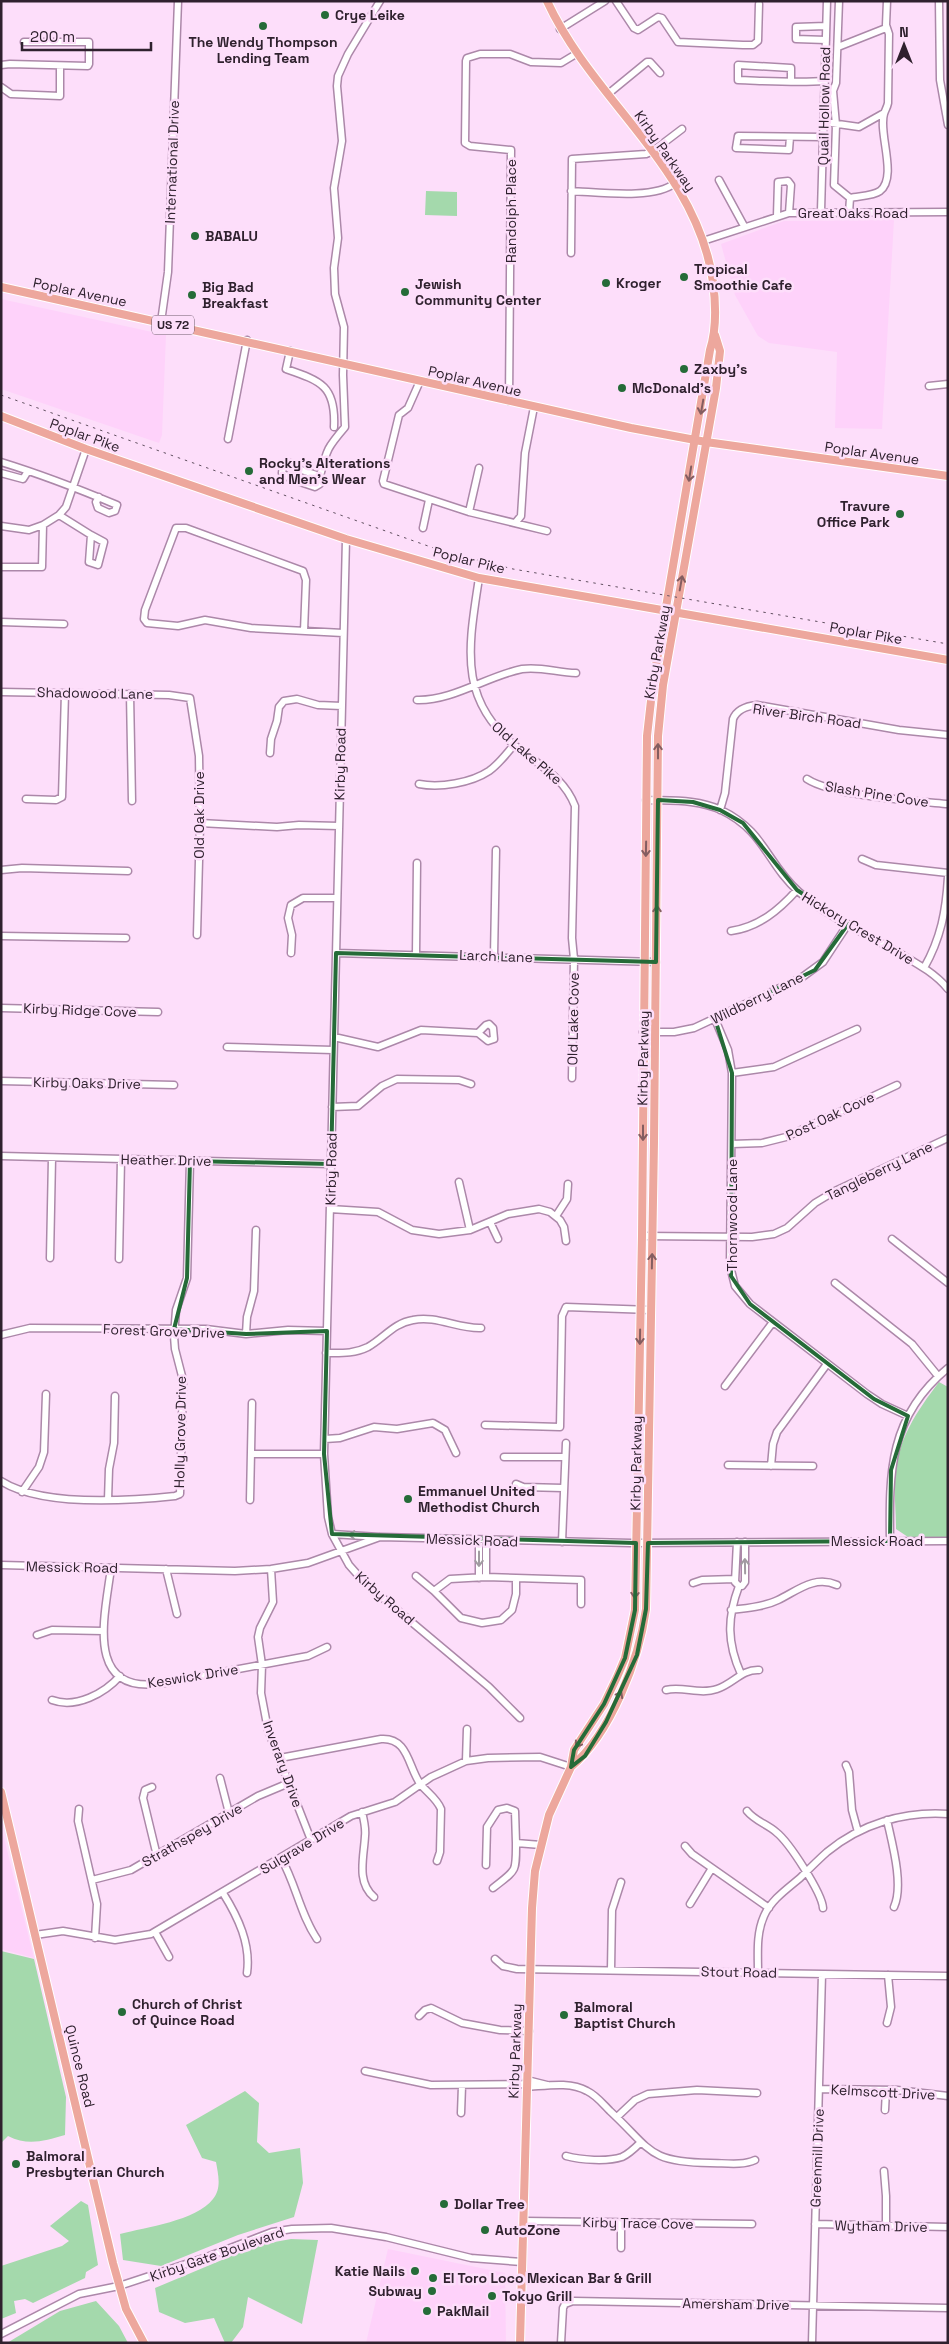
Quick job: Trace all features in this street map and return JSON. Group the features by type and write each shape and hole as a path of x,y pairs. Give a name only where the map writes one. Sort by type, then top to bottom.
{"main road":[{"name":"Kirby Parkway","path":"520,2343 532,1908 535,1871 549,1815 571,1767 574,1750 604,1704 625,1658 635,1610 642,1236 646,800 649,714 715,335 714,288 703,240 689,208 675,183 653,151 576,54 560,29 547,1"},
{"name":"Poplar Avenue","path":"1,287 247,340 534,407 706,442 948,476"},
{"name":"Kirby Parkway","path":"571,1767 584,1756 606,1722 628,1679 637,1655 646,1609 659,715 720,360 720,351 715,335"},
{"name":"Poplar Pike","path":"1,416 86,449 346,539 479,578 948,660"},
{"name":"Quince Road","path":"1,1792 113,2263 126,2309 144,2343"}],"street":[{"name":"International Drive","path":"161,322 168,272 178,1"},
{"path":"320,476 298,469 293,463 283,466 284,476 314,487 320,484 325,453 330,443 345,427 344,327 335,294 334,268 338,238 334,188 342,141 337,110 337,86 338,76 348,54 380,1"},
{"path":"560,29 605,1"},
{"path":"616,1 634,28 638,30 658,17 662,18 678,42 744,45 753,45 758,41 759,4"},
{"name":"Quail Hollow Road","path":"822,211 827,1"},
{"path":"839,1 836,82 832,91 836,125 834,185 850,198 875,194 882,190 886,183 887,151 884,139 884,113 888,103 889,34 886,28 887,1"},
{"path":"939,1 940,80 948,126"},
{"path":"939,16 948,16"},
{"path":"826,26 796,28 796,39 826,40"},
{"path":"838,47 886,28"},
{"path":"1,65 88,66 89,42 24,42"},
{"name":"Randolph Place","path":"509,401 511,150 470,146 465,143 466,58 474,54 501,54 515,55 531,62 561,63 576,54"},
{"path":"608,94 647,62 650,62 660,74"},
{"path":"1,87 11,94 60,96 60,66"},
{"path":"791,81 791,68 738,66 738,80 791,81 825,81"},
{"path":"824,122 859,127 884,113"},
{"path":"571,253 572,159 646,154 653,151 682,129"},
{"path":"790,137 789,150 736,148 738,136 824,137"},
{"path":"719,180 744,226"},
{"path":"777,216 778,182 782,180 788,180 791,185 789,213"},
{"path":"571,191 652,192 668,189 675,183"},
{"path":"849,213 850,198"},
{"name":"Great Oaks Road","path":"703,240 789,213 822,211 849,213 948,212"},
{"path":"228,439 247,340"},
{"path":"290,351 286,369 322,384 334,407 334,427"},
{"path":"420,381 408,408 399,415 384,484 468,512 547,530"},
{"path":"929,386 948,384"},
{"path":"334,407 344,407"},
{"path":"516,522 522,516 525,453 534,407"},
{"path":"1,526 29,530 43,525 58,515 66,507 86,449"},
{"path":"1,462 99,497"},
{"path":"468,512 479,468"},
{"path":"291,479 297,476 298,469"},
{"path":"1,473 23,479 28,471"},
{"path":"423,528 429,500"},
{"path":"58,515 91,535"},
{"path":"1,567 42,567 43,525"},
{"path":"304,631 304,572 178,527 173,534 145,610 144,622 153,625 178,626 205,620 251,628 304,631 343,633"},
{"name":"Kirby Road","path":"346,539 324,1454 328,1517 332,1534 341,1551 360,1578 489,1687 520,1718"},
{"name":"Old Lake Pike","path":"479,578 469,639 469,656 475,685 488,717 514,745 558,778 569,790 575,806 572,938 574,959"},
{"path":"1,622 64,624"},
{"path":"417,700 432,699 528,668 576,673"},
{"name":"Shadowood Lane","path":"1,692 189,696"},
{"path":"26,799 56,800 62,797 65,693"},
{"path":"130,694 132,801"},
{"name":"Old Oak Drive","path":"189,696 194,714 199,756 200,823 197,935"},
{"path":"270,753 271,739 278,721 279,707 284,702 297,699 318,705 342,706"},
{"name":"River Birch Road","path":"720,810 725,793 731,725 734,715 746,707 762,706 899,730 948,734"},
{"path":"420,784 442,785 478,776 494,767 514,745"},
{"name":"Slash Pine Cove","path":"807,778 825,786 883,797 948,804"},
{"name":"Hickory Crest Drive","path":"646,800 693,802 720,810 754,833 797,890 848,924 924,968 948,989"},
{"path":"200,823 277,827 299,825 339,826"},
{"path":"494,956 496,850"},
{"path":"862,859 870,864 948,873"},
{"path":"416,954 417,863"},
{"path":"1,870 22,868 128,870"},
{"path":"924,968 941,933 946,910 948,877"},
{"path":"731,931 747,928 762,921 782,906 797,890"},
{"path":"290,953 292,935 288,918 291,905 303,898 337,898"},
{"name":"Wildberry Lane","path":"643,1032 686,1030 715,1019 815,970 830,953 848,924"},
{"path":"1,936 126,938"},
{"name":"Larch Lane","path":"336,953 656,962"},
{"name":"Old Lake Cove","path":"572,1078 574,959"},
{"name":"Kirby Ridge Cove","path":"1,1008 158,1012"},
{"name":"Thornwood Lane","path":"715,1019 728,1050 732,1073 730,1270 735,1286 745,1300 874,1400 908,1416"},
{"path":"732,1073 774,1066 857,1029"},
{"path":"334,1037 378,1047 421,1030 478,1033"},
{"path":"227,1047 333,1050"},
{"path":"332,1107 358,1106 387,1082 397,1079 460,1080 471,1084"},
{"name":"Kirby Oaks Drive","path":"1,1081 174,1085"},
{"name":"Post Oak Cove","path":"732,1144 762,1143 786,1137 897,1085"},
{"name":"Tangleberry Lane","path":"642,1236 759,1237 781,1232 828,1194 948,1138"},
{"name":"Heather Drive","path":"1,1156 331,1164"},
{"path":"50,1258 52,1158"},
{"path":"119,1259 121,1159"},
{"name":"Holly Grove Drive","path":"108,1500 143,1500 179,1495 181,1490 183,1380 174,1345 174,1329 176,1310 187,1278 190,1161"},
{"path":"459,1182 470,1230"},
{"path":"556,1216 567,1199 568,1184"},
{"path":"330,1209 378,1212 407,1228 426,1233 445,1234 470,1230 508,1214 526,1210 543,1210 556,1216 564,1227 566,1241"},
{"path":"490,1222 498,1239"},
{"path":"246,1334 247,1317 254,1291 256,1230"},
{"path":"892,1239 948,1283"},
{"path":"835,1282 912,1344 938,1376"},
{"path":"484,1425 560,1427 564,1308 572,1306 601,1309 650,1310"},
{"path":"326,1353 349,1353 363,1349 393,1327 414,1320 429,1319 459,1326 481,1328"},
{"path":"725,1386 773,1322"},
{"name":"Forest Grove Drive","path":"1,1335 30,1328 206,1329 246,1334 288,1330 327,1331"},
{"path":"771,1466 772,1444 777,1432 828,1364"},
{"path":"890,1541 891,1470 896,1447 908,1416 925,1390 948,1368"},
{"path":"22,1492 39,1467 44,1452 46,1394"},
{"path":"1,1481 22,1492 50,1498 108,1500 109,1469 114,1443 115,1396"},
{"path":"250,1500 252,1403"},
{"path":"325,1439 340,1438 375,1427 396,1428 431,1423 444,1428 456,1453"},
{"path":"562,1542 566,1443"},
{"path":"252,1454 324,1454"},
{"path":"504,1457 564,1457"},
{"path":"728,1465 813,1466"},
{"path":"516,1484 523,1487 563,1488"},
{"path":"332,1534 380,1537"},
{"name":"Messick Road","path":"1,1565 235,1571 271,1569 308,1563 380,1537 482,1541 636,1543 948,1541"},
{"path":"482,1541 486,1577"},
{"path":"478,1578 482,1541"},
{"path":"737,1542 735,1582 739,1586"},
{"path":"739,1586 744,1585 745,1579 744,1542"},
{"path":"52,1700 64,1702 96,1695 110,1688 120,1676 110,1665 105,1655 103,1631 111,1568"},
{"path":"166,1569 177,1614"},
{"name":"Inverary Drive","path":"271,1569 273,1602 260,1628 258,1637 262,1665 260,1690 265,1719 311,1840"},
{"path":"416,1576 452,1610 467,1621 482,1623 501,1620 512,1610 516,1594 516,1578"},
{"path":"434,1591 450,1579 486,1577 581,1580 581,1604"},
{"path":"692,1583 702,1580 735,1579"},
{"path":"731,1610 777,1601 790,1592 810,1584 829,1582 837,1585"},
{"path":"739,1586 731,1610 729,1640 741,1674"},
{"path":"37,1635 52,1630 103,1631"},
{"name":"Keswick Drive","path":"120,1676 134,1683 151,1685 313,1655 327,1647"},
{"path":"666,1690 673,1688 700,1692 717,1689 741,1674 759,1670"},
{"path":"466,1761 468,1728"},
{"path":"280,1758 377,1740 390,1739 399,1744 421,1784 441,1809 440,1852 437,1862"},
{"name":"Sulgrave Drive","path":"35,1935 57,1931 96,1938 125,1940 155,1932 311,1840 362,1812 395,1802 438,1773 466,1761 488,1758 540,1757 571,1767"},
{"path":"846,1765 849,1772 852,1810 858,1832"},
{"path":"220,1778 229,1813"},
{"name":"Strathspey Drive","path":"92,1880 125,1872 157,1856 264,1793 289,1783"},
{"path":"152,1787 145,1790 143,1798 157,1856"},
{"path":"79,1808 78,1820 98,1908 96,1938"},
{"path":"486,1865 487,1827 498,1810 507,1808 515,1811 517,1864 514,1872 493,1888"},
{"path":"747,1811 784,1839 821,1897 823,1908"},
{"path":"362,1812 365,1832 364,1879 368,1891 374,1897"},
{"path":"758,1972 759,1931 769,1908 828,1852 858,1832 886,1820 920,1814 948,1814"},
{"path":"886,1820 895,1862 897,1898 894,1907"},
{"path":"516,1843 541,1845"},
{"path":"685,1846 692,1854 769,1908"},
{"path":"281,1858 292,1879 305,1919 317,1939"},
{"path":"690,1904 712,1868"},
{"path":"611,1970 612,1910 621,1882"},
{"path":"223,1893 234,1912 247,1944 249,1958 247,1973"},
{"path":"155,1932 169,1957"},
{"name":"Stout Road","path":"495,1959 508,1968 531,1970 948,1976"},
{"name":"Greenmill Drive","path":"812,2343 822,1974"},
{"path":"887,2023 891,2006 888,1975"},
{"path":"419,2016 432,2008 462,2023 500,2030 529,2031"},
{"path":"365,2071 413,2082 462,2086 494,2083 577,2087 587,2091 657,2156 675,2162 737,2163 756,2160"},
{"path":"461,2113 462,2086"},
{"name":"Kelmscott Drive","path":"819,2088 886,2090 948,2096"},
{"path":"617,2117 635,2100 648,2094 697,2090 757,2093"},
{"path":"886,2090 886,2110"},
{"path":"566,2156 578,2158 616,2158 627,2154 641,2142"},
{"path":"884,2171 886,2226"},
{"name":"Kirby Trace Cove","path":"524,2221 752,2224"},
{"path":"621,2223 621,2248"},
{"name":"Wytham Drive","path":"815,2224 948,2227"},
{"name":"Kirby Gate Boulevard","path":"1,2334 79,2294 119,2286 207,2257 272,2232 292,2229 331,2228 386,2236 471,2258 522,2262"},
{"name":"Amersham Drive","path":"561,2343 563,2308 570,2302 948,2308"}],"highlighted area":[{"path":"658,800 693,802 720,810 743,823 797,890 848,924 815,970 715,1019 732,1073 731,1276 750,1304 874,1399 908,1416 891,1470 890,1541 648,1543 646,1609 637,1655 606,1722 585,1756 571,1767 574,1750 604,1704 625,1658 635,1610 636,1543 332,1534 324,1454 327,1331 246,1334 174,1329 187,1278 190,1161 331,1164 336,953 656,962"}],"shaded area":[{"path":"894,220 882,429 835,428 837,352 769,343 758,336 735,295 721,244 784,221"},
{"path":"1,299 166,335 162,435 159,443 1,389"},
{"path":"1,1826 34,1958 1,1949"},
{"path":"388,2249 505,2273 506,2343 366,2343"}],"green space":[{"path":"426,191 457,192 457,216 425,215"},
{"path":"939,1382 948,1387 948,1538 908,1537 896,1529 895,1484 897,1464 904,1439 916,1415"},
{"path":"1,1951 34,1959 66,2097 65,2135 43,2141 29,2142 8,2136 1,2143"},
{"path":"245,2091 259,2103 257,2142 269,2153 300,2148 303,2183 294,2217 238,2235 161,2266 123,2260 120,2234 183,2218 205,2207 216,2195 218,2176 216,2162 202,2158 186,2125"},
{"path":"81,2201 88,2205 98,2265 86,2272 85,2278 33,2303 25,2299 14,2301 16,2313 1,2319 1,2266 62,2246 69,2241 50,2226"},
{"path":"291,2239 318,2240 302,2324 248,2297 243,2327 231,2343 225,2343 214,2318 185,2323 159,2312 155,2288 258,2245"},
{"path":"96,2301 119,2326 128,2343 7,2343 60,2311"}],"railway":[{"path":"1,395 445,552 513,569 948,644"}],"place":[{"name":"Crye Leike","path":"325,15"},
{"name":"The Wendy Thompson Lending Team","path":"263,26"},
{"name":"BABALU","path":"195,236"},
{"name":"Tropical Smoothie Cafe","path":"684,277"},
{"name":"Kroger","path":"606,283"},
{"name":"Jewish Community Center","path":"405,292"},
{"name":"Big Bad Breakfast","path":"192,295"},
{"name":"Zaxby's","path":"684,369"},
{"name":"McDonald's","path":"622,388"},
{"name":"Rocky's Alterations and Men's Wear","path":"249,471"},
{"name":"Travure Office Park","path":"900,514"},
{"name":"Emmanuel United Methodist Church","path":"408,1499"},
{"name":"Church of Christ of Quince Road","path":"122,2012"},
{"name":"Balmoral Baptist Church","path":"564,2015"},
{"name":"Balmoral Presbyterian Church","path":"16,2164"},
{"name":"Dollar Tree","path":"444,2204"},
{"name":"AutoZone","path":"485,2230"},
{"name":"Katie Nails","path":"415,2271"},
{"name":"El Toro Loco Mexican Bar & Grill","path":"433,2278"},
{"name":"Subway","path":"432,2291"},
{"name":"Tokyo Grill","path":"492,2296"},
{"name":"PakMail","path":"427,2311"}]}
